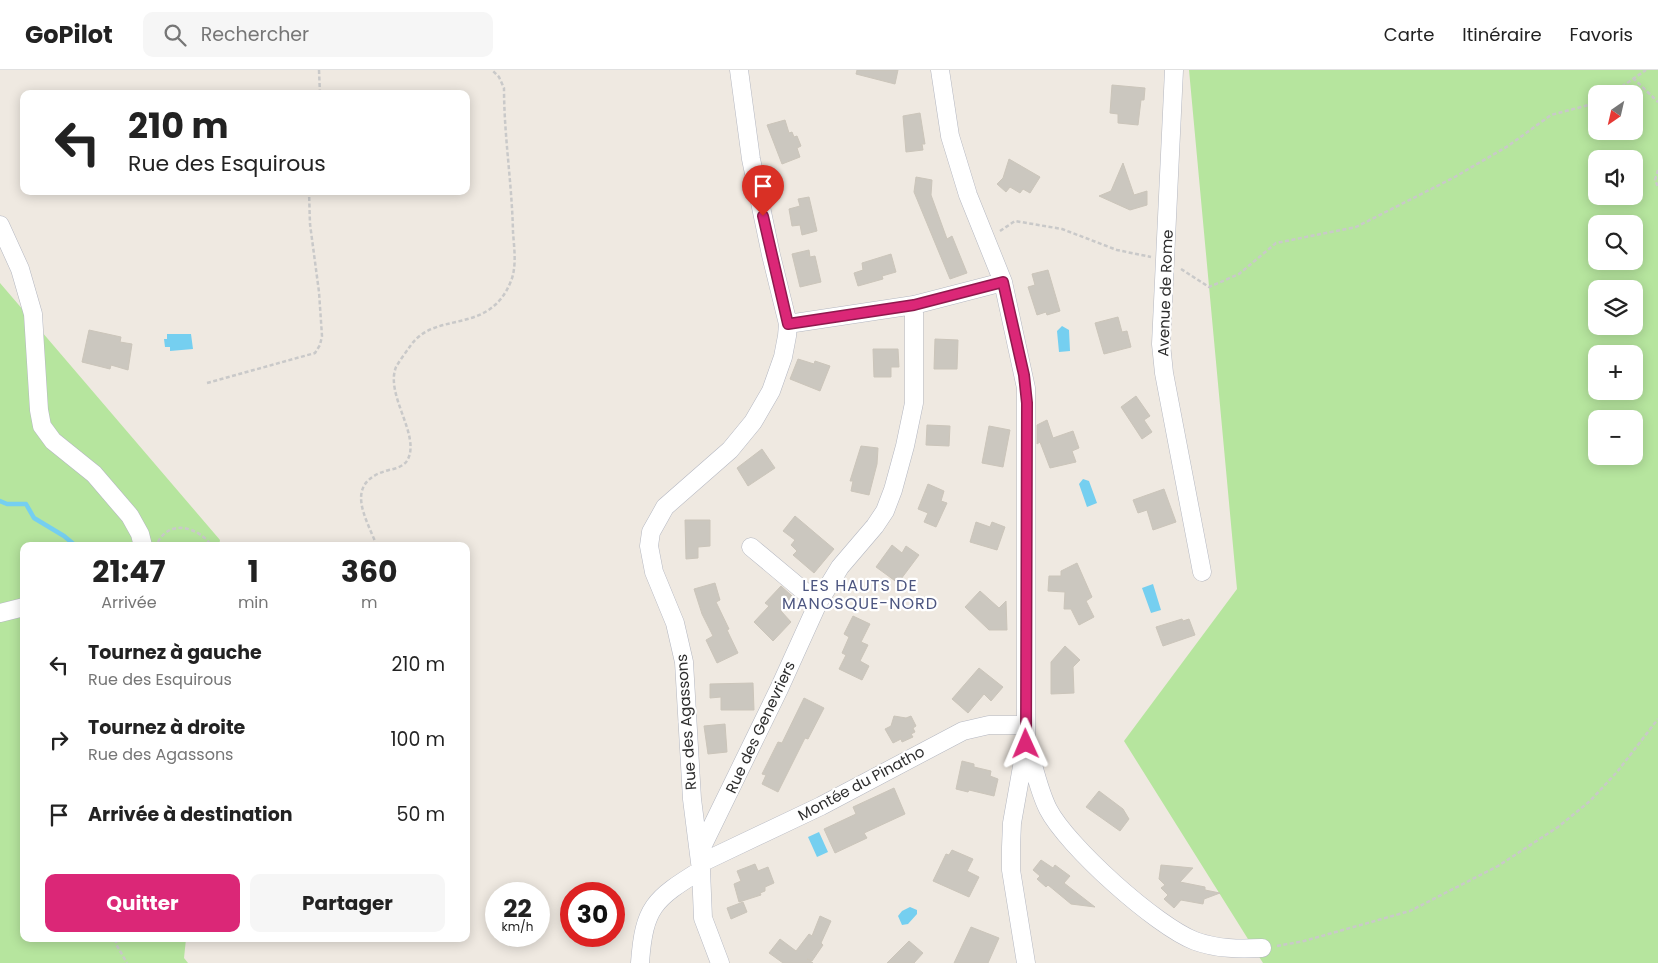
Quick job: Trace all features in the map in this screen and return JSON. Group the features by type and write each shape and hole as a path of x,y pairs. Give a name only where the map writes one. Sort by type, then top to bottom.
{"street":[{"name":"Rue des Agassons","path":"720,963 703,918 701,862 692,799 684,662 675,623 650,559 649,546 651,532 665,507 730,450 754,422 771,391 783,356 788,324 751,159 739,70"},
{"path":"940,70 950,136 968,195 1003,282 1022,366 1027,403 1026,744 1012,822 1011,848 1011,870 1026,963"},
{"name":"Avenue de Rome","path":"1174,70 1161,344 1164,373 1202,572"},
{"path":"0,225 20,269 34,314 39,410 42,426 53,440 94,474 130,516 140,534 142,542"},
{"path":"788,324 914,305 1003,282"},
{"name":"Rue des Genevriers","path":"701,862 818,602 840,567 875,526 885,511 905,446 914,403 914,305"},
{"path":"751,547 818,602"},
{"path":"0,613 20,609"},
{"name":"Montée du Pinatho","path":"640,963 642,940 650,911 664,895 701,862 821,806 963,730 989,725 1026,725"},
{"path":"1026,744 1049,811 1084,853 1118,887 1165,925 1193,940 1223,948 1262,948"}],"path":[{"path":"319,70 320,90"},
{"path":"374,542 362,511 360,493 366,482 377,473 404,464 408,459 409,432 402,416 394,384 396,368 417,337 434,328 470,320 486,311 497,303 512,279 515,262 513,213 504,88 499,76 492,70"},
{"path":"1623,85 1646,70"},
{"path":"1633,78 1658,102"},
{"path":"994,234 1014,221 1062,228 1117,250 1165,259 1209,287 1239,274 1276,244 1356,226 1453,178 1508,146 1551,115 1588,104"},
{"path":"1658,170 1655,180 1658,187"},
{"path":"207,383 315,353 320,345 322,336 319,292 313,254 309,195"},
{"path":"160,542 163,535 179,527 188,527 208,542"},
{"path":"1262,948 1304,941 1410,911 1474,879 1558,827 1590,801 1616,772 1658,719"},
{"path":"116,942 127,963"}],"green space":[{"path":"1189,70 1658,70 1658,963 1263,963 1124,741 1237,589"},
{"path":"0,283 220,540 220,542 20,542 20,942 186,942 184,958 188,963 0,963"}],"water":[{"path":"1062,326 1069,330 1070,351 1059,352 1057,331"},
{"path":"167,334 191,334 193,349 170,351 170,347 165,347 164,339 167,339"},
{"path":"1083,479 1089,481 1097,503 1087,507 1079,484"},
{"path":"1153,584 1161,610 1151,613 1142,588"},
{"path":"819,832 828,852 817,857 808,837"},
{"path":"910,907 917,910 917,914 908,924 902,925 898,916 902,911"}],"building":[{"path":"857,70 898,70 895,84 856,74"},
{"path":"1112,85 1145,88 1144,100 1141,100 1138,125 1118,123 1118,114 1110,113"},
{"path":"920,113 925,144 922,144 923,150 906,152 903,116"},
{"path":"785,120 789,133 792,132 794,137 797,136 801,146 797,148 800,157 782,164 767,125"},
{"path":"1009,159 1040,177 1030,193 1023,189 1020,193 1010,187 1006,192 997,184 1003,178"},
{"path":"1123,163 1134,195 1147,191 1147,205 1130,210 1099,196 1111,191"},
{"path":"916,177 932,180 931,195 947,239 952,236 967,273 950,279 914,192"},
{"path":"809,197 817,231 802,235 800,225 792,226 789,209 800,206 798,199"},
{"path":"809,250 810,257 815,256 821,282 800,287 792,254"},
{"path":"891,254 896,272 882,276 883,279 858,286 854,273 863,270 862,263"},
{"path":"1048,270 1060,311 1047,315 1046,312 1037,315 1028,287 1035,285 1032,274"},
{"path":"1118,317 1122,332 1127,331 1131,347 1104,354 1095,323"},
{"path":"89,330 121,337 120,342 132,344 128,370 111,365 110,369 82,362"},
{"path":"935,339 958,340 957,369 934,369"},
{"path":"873,349 898,349 899,367 891,367 891,377 874,377"},
{"path":"798,359 814,364 815,361 830,366 820,391 790,379"},
{"path":"1136,396 1150,416 1144,420 1152,432 1142,439 1121,407"},
{"path":"1047,420 1053,438 1073,431 1079,448 1072,451 1076,462 1050,468 1040,442 1037,444 1037,425"},
{"path":"927,425 950,426 949,446 926,445"},
{"path":"989,426 1010,430 1003,467 982,463"},
{"path":"861,446 878,448 877,464 869,495 851,491 853,481 850,481"},
{"path":"762,449 775,468 748,486 737,468"},
{"path":"928,484 944,491 941,501 947,503 936,527 924,522 928,513 918,509"},
{"path":"1164,489 1176,522 1153,530 1147,510 1138,513 1133,500"},
{"path":"795,516 834,549 814,573 793,555 797,551 791,545 795,540 783,531"},
{"path":"685,520 710,520 710,546 698,547 698,558 686,559"},
{"path":"976,522 990,527 992,522 1005,527 997,550 970,542"},
{"path":"892,545 902,553 906,546 919,555 898,583 876,567"},
{"path":"1077,563 1092,597 1086,601 1094,617 1079,625 1071,609 1064,609 1065,592 1048,591 1049,576 1061,576 1061,571"},
{"path":"715,583 720,600 716,602 738,653 717,663 706,640 713,636 702,614 694,589"},
{"path":"781,586 792,596 781,611 791,622 773,641 754,622 769,606 765,603"},
{"path":"980,591 999,608 1006,601 1007,630 989,630 965,607"},
{"path":"853,616 870,624 861,642 868,645 860,661 869,666 862,680 839,669 846,655 842,653 849,637 844,634"},
{"path":"1182,619 1183,621 1189,619 1195,635 1163,646 1156,627"},
{"path":"1065,646 1080,660 1073,667 1074,693 1051,694 1051,662"},
{"path":"979,668 1003,687 991,701 984,694 968,713 952,699"},
{"path":"753,683 754,710 721,710 721,697 710,698 710,684"},
{"path":"804,698 824,708 808,739 805,738 778,792 762,784 766,775 762,774 778,742 782,743"},
{"path":"894,716 906,718 911,716 916,726 913,728 915,732 911,734 913,737 902,742 901,739 893,743 885,729 891,726"},
{"path":"725,724 727,752 708,754 704,726"},
{"path":"962,761 974,764 974,767 991,771 990,776 998,779 994,796 956,789"},
{"path":"894,788 905,814 864,833 867,838 835,853 824,829 856,814 853,807"},
{"path":"1099,791 1123,809 1129,819 1120,831 1086,807"},
{"path":"952,850 973,859 967,871 979,877 969,897 933,881 946,854 949,855"},
{"path":"1041,860 1053,868 1055,865 1070,876 1064,883 1095,907 1071,904 1048,885 1046,887 1037,879 1040,876 1033,870"},
{"path":"755,864 758,871 768,867 774,883 765,887 765,891 760,893 761,895 739,902 734,884 741,881 737,871"},
{"path":"1161,865 1193,868 1180,882 1205,887 1205,890 1220,893 1204,899 1203,904 1181,900 1174,908 1164,899 1168,895 1161,888 1165,885 1159,879"},
{"path":"743,902 747,912 731,919 727,908"},
{"path":"820,916 831,921 821,943 823,945 812,961 807,959 813,963 783,963 769,953 780,939 796,951 809,934 812,936"},
{"path":"971,927 999,938 988,963 954,963"},
{"path":"909,941 923,953 914,963 887,963"}],"waterway":[{"path":"0,501 7,504 26,504 34,518 71,542"}],"district":[{"name":"LES HAUTS DE MANOSQUE-NORD","path":"860,594"}],"route":[{"path":"763,216 788,324 914,305 1003,282 1010,304 1024,375 1027,403 1026,744"}]}
